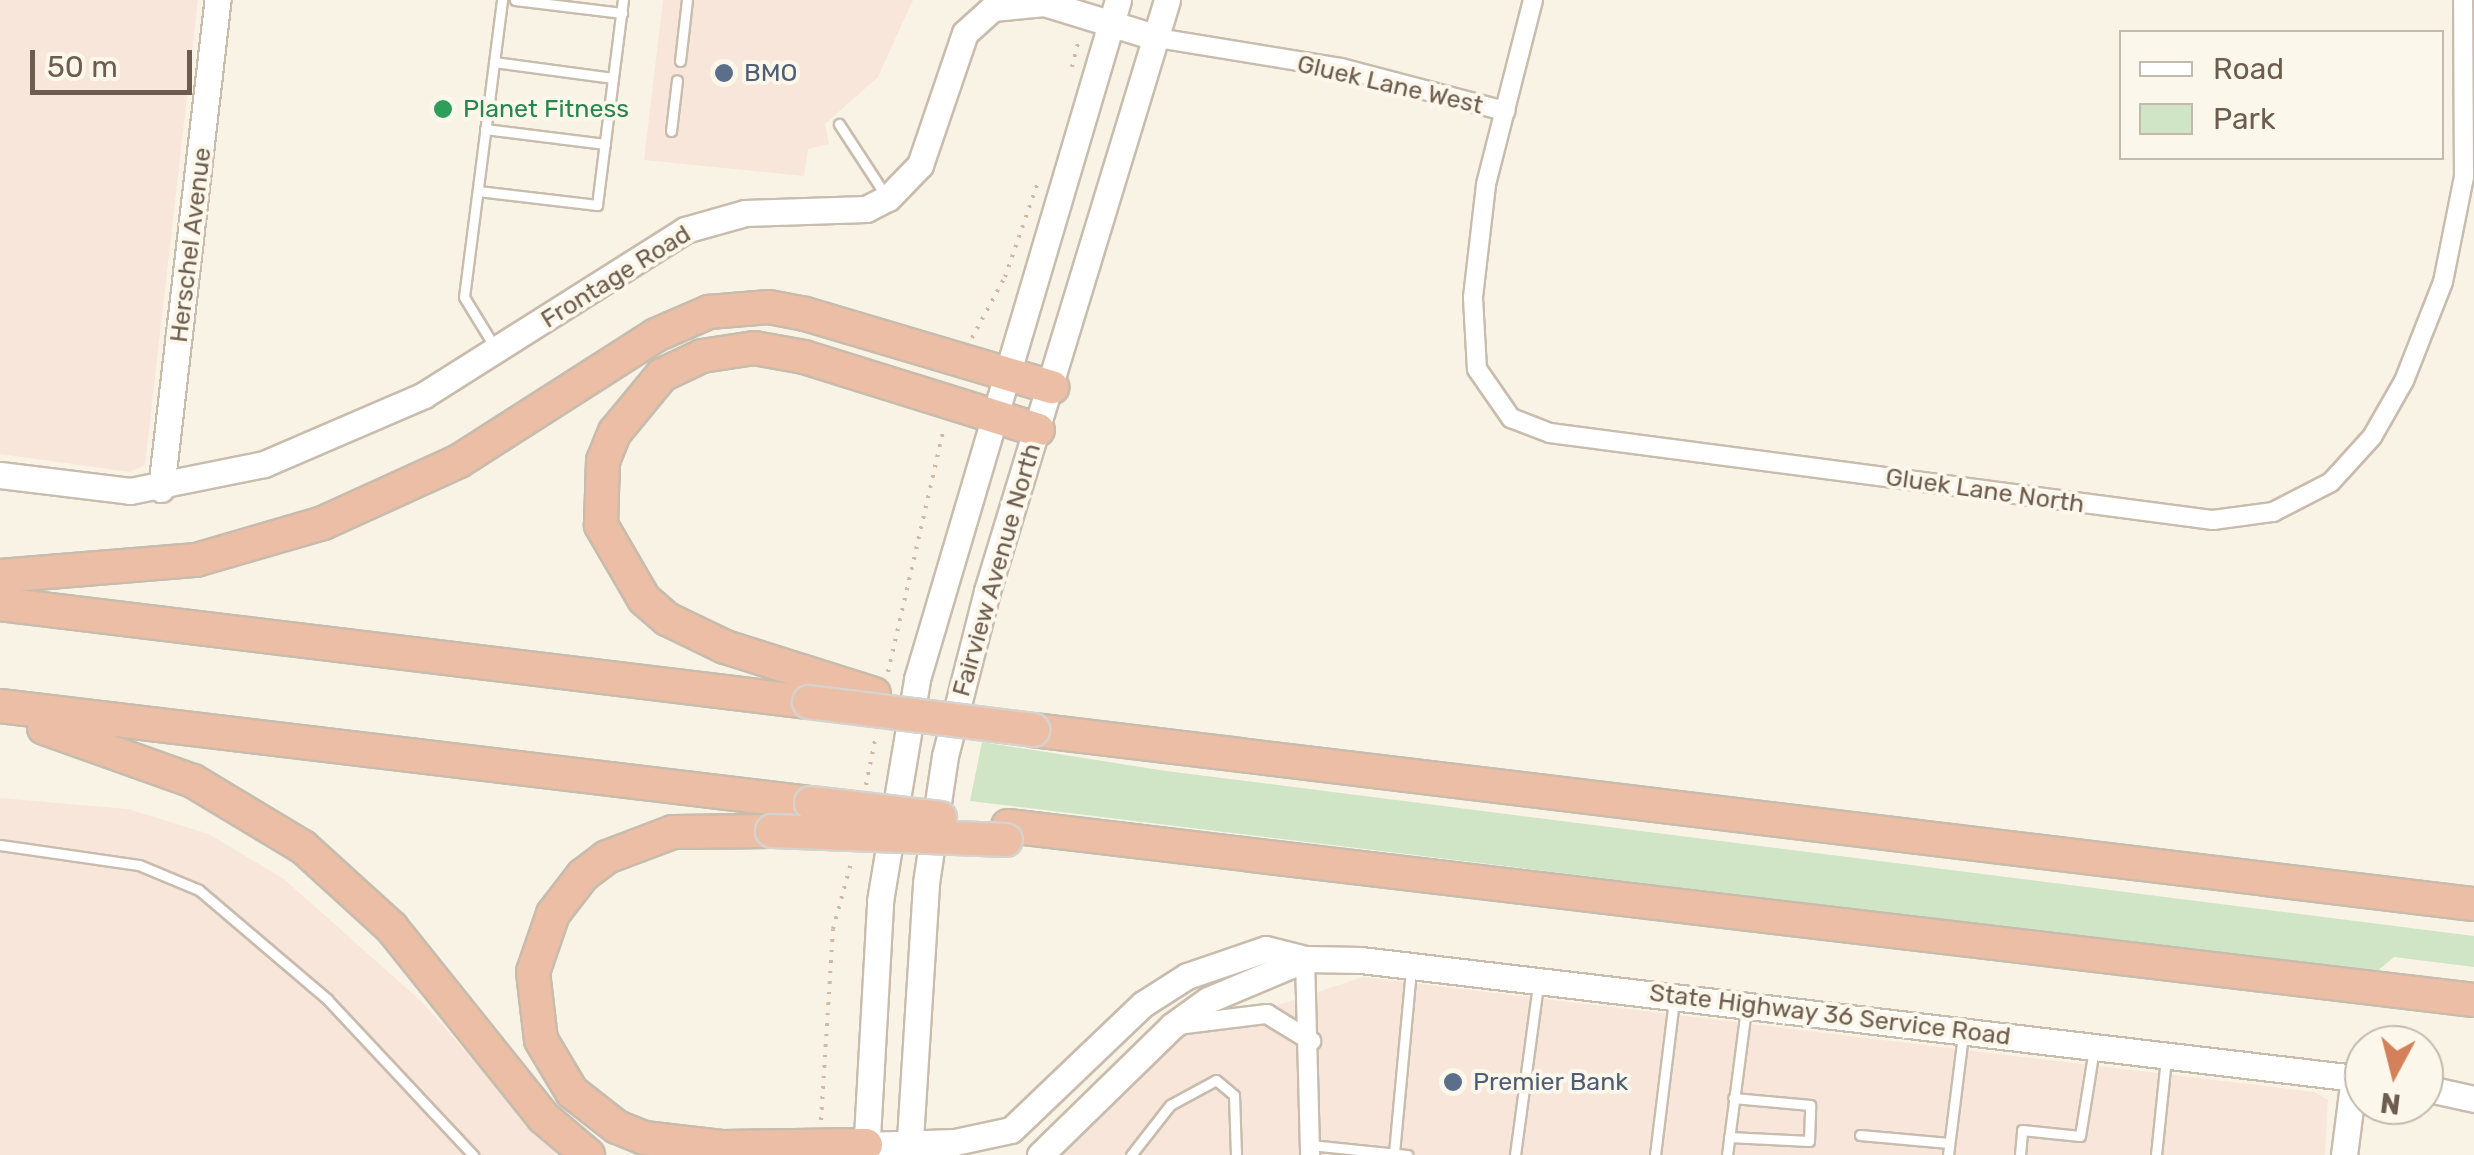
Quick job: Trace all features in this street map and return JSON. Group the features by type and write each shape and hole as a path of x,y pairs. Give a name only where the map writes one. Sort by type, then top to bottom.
{"highway":[{"path":"0,576 196,560 324,523 459,461 656,335 709,312 769,307 805,314 1052,387"},
{"path":"812,688 690,632 626,578 600,525 600,494 603,461 627,414 662,375 679,365 754,348 804,357 1038,430"},
{"path":"0,604 812,688 911,715 2466,902"},
{"path":"0,706 810,803 1007,833 1199,849 2474,1000"},
{"path":"0,720 63,732 161,767 247,810 303,847 391,927 543,1117 588,1155"},
{"path":"866,1150 723,1147 644,1138 617,1127 572,1092 541,1040 532,972 553,914 582,875 607,857 673,832 1007,833"},
{"path":"2242,974 2474,1020"}],"street":[{"name":"Herschel Avenue","path":"161,489 218,0"},
{"name":"Fairview Avenue North","path":"866,1150 880,901 914,694 1012,377 1118,0"},
{"name":"Fairview Avenue North","path":"909,1150 926,883 945,756 1167,0"},
{"name":"Gluek Lane North","path":"1534,0 1477,242 1475,355 1496,405 1530,428 2197,519 2244,519 2304,500 2331,482 2372,437 2404,381 2456,230 2470,70 2463,0"},
{"name":"Frontage Road","path":"161,489 319,445 498,352 684,230 745,214 842,214 888,198 920,164 957,50 977,18 1010,2 1029,1 1158,38"},
{"name":"Gluek Lane West","path":"1158,38 1341,68 1505,111"},
{"path":"0,476 161,489"},
{"name":"State Highway 36 Service Road","path":"866,1150 909,1150 992,1138 1028,1120 1099,1042 1187,976 1266,949 1306,959 1412,966 2344,1076"},
{"path":"1040,1155 1172,1026 1208,1000 1306,959 1311,1041 1310,1150"},
{"path":"1172,1026 1267,1014 1311,1041"},
{"path":"2444,1093 2474,1100"},
{"path":"2344,1155 2350,1125"}],"lane":[{"path":"498,352 464,297 502,0"},
{"path":"515,0 622,14"},
{"path":"478,190 597,205 623,0"},
{"path":"680,61 687,0"},
{"path":"494,62 613,78"},
{"path":"671,132 677,80"},
{"path":"840,124 888,198"},
{"path":"485,129 605,144"},
{"path":"0,845 140,866 199,890 327,999 473,1155"},
{"path":"1394,1153 1412,966"},
{"path":"1515,1155 1539,981"},
{"path":"1655,1155 1675,997"},
{"path":"1728,1155 1746,1005"},
{"path":"1948,1155 1963,1031"},
{"path":"2020,1155 2022,1130 2080,1136 2094,1046"},
{"path":"2156,1155 2166,1055"},
{"path":"1131,1155 1170,1105 1216,1080 1234,1095 1236,1155"},
{"path":"1729,1137 1809,1142 1810,1105 1734,1098"},
{"path":"1860,1135 1949,1143"},
{"path":"1310,1150 1406,1155"}],"shaded area":[{"path":"0,0 198,0 145,465 130,472 0,454"},
{"path":"663,0 913,0 878,77 825,124 829,144 808,149 804,176 644,160"},
{"path":"0,798 128,809 209,834 284,879 422,1002 557,1155 0,1155"},
{"path":"1363,977 2314,1092 2328,1100 2325,1155 1063,1155 1130,1078 1180,1037"}],"green space":[{"path":"982,742 1166,771 2474,936 2474,967 2394,957 2376,972 970,801"}],"place":[{"name":"BMO","path":"724,73"},
{"name":"Planet Fitness","path":"443,109"},
{"name":"Premier Bank","path":"1453,1082"}]}
